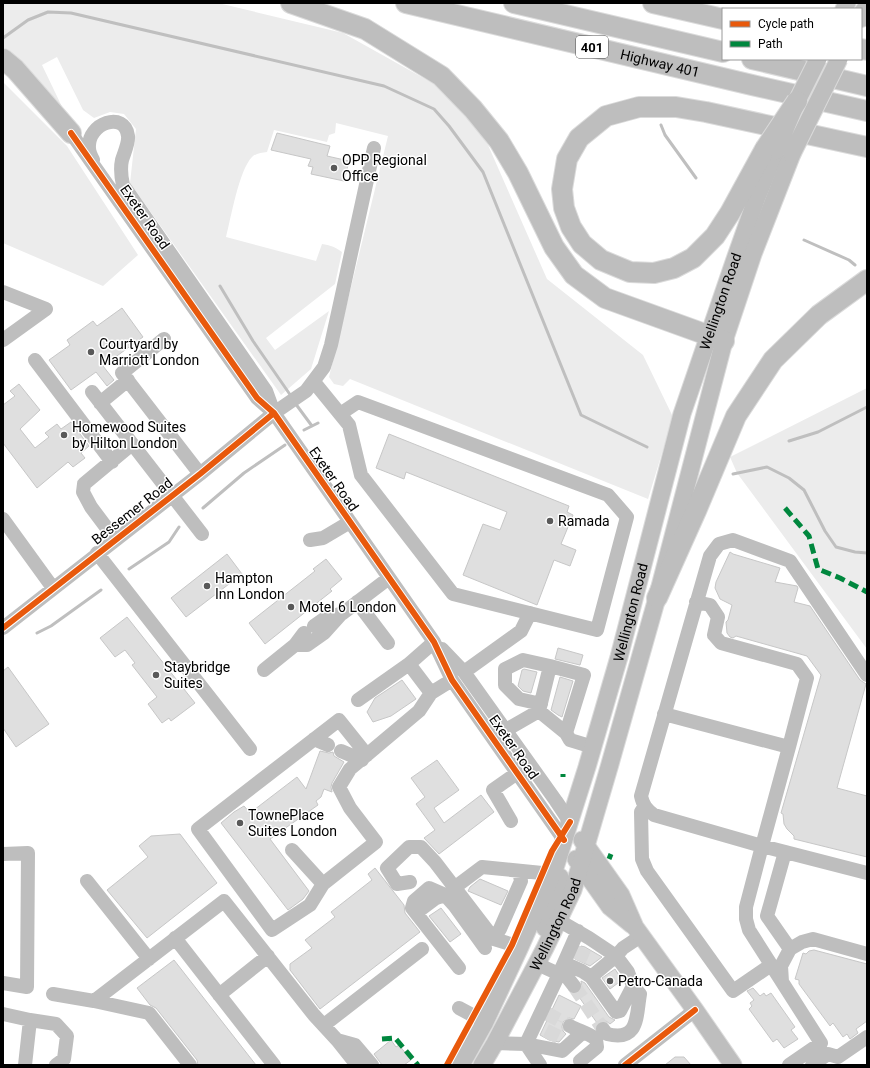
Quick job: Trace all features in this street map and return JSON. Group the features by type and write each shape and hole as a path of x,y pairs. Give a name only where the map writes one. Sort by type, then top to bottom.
{"highway":[{"path":"291,3 366,29 441,76 473,109 499,142 518,173 554,247 574,275 605,298 716,338"},
{"name":"Highway 401","path":"406,3 867,111"},
{"name":"Highway 401","path":"514,3 722,52"},
{"path":"653,3 722,19"},
{"path":"3,59 15,69 71,133"},
{"path":"756,60 867,86"},
{"path":"797,101 778,152 730,213 715,236 693,258 674,268 654,273 630,272 601,260 582,244 571,227 564,208 562,189 567,159 579,138 606,116 639,108 676,107 706,112 867,147"},
{"path":"657,598 696,511 733,422 773,360 819,315 867,280"}],"main road":[{"path":"862,14 867,4"},
{"path":"797,101 818,60"},
{"name":"Wellington Road","path":"461,1065 485,1022 566,843 570,822 619,656 682,414 753,254 778,152 838,60"},
{"name":"Wellington Road","path":"482,1065 537,964 573,890 657,598 716,338"},
{"name":"Exeter Road","path":"570,822 621,895 638,931 733,1065"},
{"path":"528,980 555,895 566,843"},
{"name":"Exeter Road","path":"566,843 610,907 638,931"}],"street":[{"name":"Exeter Road","path":"94,165 89,147 91,136 98,127 106,122 116,122 124,127 128,136 121,168 123,185 266,391 274,413"},
{"name":"Exeter Road","path":"71,133 257,398 274,413 434,642 452,680 566,843"},
{"name":"Bessemer Road","path":"3,628 200,474 274,413 306,391 314,382 324,367 330,344 374,148"},
{"path":"3,292 46,309 4,339"},
{"path":"164,339 122,373 200,474"},
{"path":"35,360 112,462"},
{"path":"128,380 96,398 202,534"},
{"path":"314,382 340,414 349,425 361,475 454,594 597,630 627,517 608,495 358,402 340,414"},
{"path":"115,539 91,507 83,492 84,484 132,444"},
{"path":"3,519 53,588"},
{"path":"310,540 323,538 350,522"},
{"path":"867,675 790,561 733,540 719,544 710,556 641,796 647,810 654,815 762,846 867,873"},
{"path":"97,553 250,749"},
{"path":"295,645 306,645 324,633 343,613 389,578"},
{"path":"357,602 388,643"},
{"path":"696,602 710,605 718,617 714,635 721,643 797,664 807,678 746,907 746,919 749,930 821,1043 789,1065"},
{"path":"264,670 295,645 309,629 324,619 343,613"},
{"path":"464,672 521,631 530,613"},
{"name":"Exeter Road","path":"434,642 464,672 570,822"},
{"path":"358,700 409,664 434,642"},
{"path":"566,733 584,675 523,660 506,669 505,685 519,699 540,708 566,733 570,740 593,747"},
{"path":"409,664 431,693"},
{"path":"506,730 540,708 550,666"},
{"path":"364,758 339,720 198,829 272,930 310,905 323,884 376,842 350,808 339,787 350,769 364,758 420,711 431,693 452,680"},
{"path":"664,714 789,747"},
{"path":"314,739 328,745"},
{"path":"341,751 364,758"},
{"path":"511,821 493,790 517,773"},
{"path":"645,806 641,812 641,836 642,859 647,871 733,992 771,965"},
{"path":"410,882 397,884 387,868 409,846 421,847 435,862 450,891 489,943 520,947"},
{"path":"292,850 323,884"},
{"path":"785,852 767,916 790,949"},
{"path":"3,854 28,853 27,987 3,983"},
{"path":"459,968 416,914 412,908 412,903 429,888 450,891 482,867 552,874"},
{"path":"489,943 500,929 521,881 519,871"},
{"path":"87,881 149,959"},
{"path":"94,1001 224,901 314,1015 357,1065"},
{"path":"558,920 584,938 616,956 628,972 633,986 640,994 635,1026 628,1034 617,1037 607,1034 603,1029"},
{"path":"591,977 616,956 638,931"},
{"path":"176,938 274,1065"},
{"path":"526,1044 584,938"},
{"path":"782,982 781,966 790,949 802,942 813,939 867,954"},
{"path":"324,1026 422,949"},
{"path":"219,995 268,956"},
{"path":"537,964 569,967 591,977 616,1012 620,1011 633,986"},
{"path":"569,967 567,977 574,986"},
{"path":"53,994 150,1013 190,1065"},
{"path":"459,1008 485,1022"},
{"path":"625,1065 695,1010"},
{"path":"3,1014 56,1024 67,1036 64,1059 56,1065"},
{"path":"25,1065 30,1020"},
{"path":"495,1043 547,1044 562,1051 576,1029 589,1034 596,1039 597,1047 580,1061"},
{"path":"812,1065 828,1054 838,1057 867,1037"},
{"path":"337,1040 356,1045 372,1065"},
{"path":"526,1044 540,1065"}],"shaded area":[{"path":"3,3 218,3 343,33 436,85 463,109 488,145 547,279 643,355 673,417 648,499 350,379 343,386 334,384 329,377 388,136 336,123 335,133 329,135 327,142 274,130 267,152 257,154 252,157 247,163 243,172 226,237 316,261 322,244 332,246 342,252 335,284 266,338 275,350 329,311 311,369 281,395 130,183 136,129 124,114 110,112 94,118 83,110 57,57 42,65 65,113 20,61 3,47"},
{"path":"3,82 67,146 138,255 103,286 3,243"},
{"path":"867,388 867,649 737,473 730,457"}],"building":[{"path":"277,133 330,146 327,156 349,161 344,181 311,174 313,167 308,166 311,159 271,150"},
{"name":"Courtyard by Marriott London","path":"122,308 143,337 103,366 114,380 107,386 96,372 71,390 49,360 70,345 67,340 93,321 97,326"},
{"name":"Homewood Suites by Hilton London","path":"19,384 40,410 20,429 35,448 49,437 45,433 57,424 61,429 71,422 89,446 81,453 85,458 73,467 68,462 37,488 3,443 3,405 15,396 10,391"},
{"name":"Ramada","path":"389,434 569,506 567,512 573,515 561,544 576,550 570,566 554,560 537,605 463,575 483,524 500,530 507,512 406,472 404,479 376,468"},
{"path":"730,552 780,568 775,582 797,586 798,588 794,602 810,606 860,680 866,684 837,788 867,796 867,857 794,839 794,836 784,824 783,814 781,813 821,675 807,656 736,636 733,638 727,633 726,622 728,620 732,605 720,599 715,588 716,582"},
{"name":"Hampton Inn London","path":"227,554 242,574 186,617 171,598"},
{"name":"Motel 6 London","path":"326,559 342,579 330,589 332,591 265,644 249,623 315,571 313,569"},
{"name":"Staybridge Suites","path":"127,617 195,703 171,721 169,718 162,723 148,704 157,697 132,665 135,663 125,650 115,657 100,638"},
{"path":"558,648 583,655 580,665 555,659"},
{"path":"8,667 49,724 16,747 3,728 3,671"},
{"path":"524,669 537,672 531,693 523,691 518,686 522,670"},
{"path":"560,677 573,681 562,717 551,710"},
{"path":"402,680 416,699 391,716 373,722 367,712 375,698"},
{"name":"TownePlace Suites London","path":"320,751 329,753 333,752 334,756 344,762 332,783 332,792 324,789 321,797 316,801 318,805 270,839 309,891 303,899 288,910 221,823 244,806 250,813 297,777 306,789"},
{"path":"437,760 459,790 434,808 444,823 481,795 494,812 439,854 424,838 435,830 416,804 425,797 411,778"},
{"path":"180,834 217,883 147,938 107,890 148,857 139,846 151,836"},
{"path":"375,868 404,905 405,913 420,932 320,1009 290,970 290,964 312,948 305,940 335,917 331,912 372,880 368,874"},
{"path":"480,879 508,891 501,905 468,891 470,887"},
{"path":"441,908 461,934 450,942 429,916"},
{"name":"Petro-Canada","path":"581,946 602,957 590,966 575,959"},
{"path":"814,950 867,964 867,1021 856,1029 858,1033 850,1039 847,1034 843,1037 833,1023 830,1026 799,984 799,980 795,979 803,953 806,954 809,951"},
{"path":"174,960 256,1065 198,1065 197,1060 156,1008 150,1005 137,988"},
{"name":"Petro-Canada","path":"615,969 622,980 610,989 602,978"},
{"path":"581,981 585,983 609,1017 615,1020 610,1024 606,1021 597,1023 577,994 582,989"},
{"path":"753,988 760,996 764,993 766,996 771,993 795,1027 791,1030 798,1039 784,1048 777,1039 773,1042 749,1009 752,1006 750,1003 754,1000 747,991"},
{"path":"559,995 581,1006 574,1019 569,1018 563,1022 563,1031 566,1034 559,1042 549,1040 540,1035"},
{"path":"391,1040 396,1047 399,1045 411,1060 404,1065 382,1065 374,1054"},
{"path":"675,1057 684,1057 691,1065 665,1065"}],"waterway":[{"path":"3,38 28,20 48,12 71,13 384,86 434,109 449,126 483,172 581,415 647,447"},
{"path":"661,125 665,135 696,178"},
{"path":"804,240 849,260 855,265"},
{"path":"220,286 253,341 291,396"},
{"path":"295,403 312,426"},
{"path":"789,441 818,432 867,407"},
{"path":"304,430 318,423"},
{"path":"203,508 244,473 285,445"},
{"path":"733,474 767,467 789,478 804,490 825,531 836,547 855,552 867,553"},
{"path":"129,569 169,542 179,527"},
{"path":"37,633 51,626 101,590"}],"tunnel":[{"path":"579,961 585,947"},
{"path":"574,986 603,1029"},
{"path":"546,1013 570,1026"},
{"path":"549,1040 559,1020"}],"marked path":[{"path":"785,508 809,536 818,569 840,578 867,592"},
{"path":"609,859 611,854"},
{"path":"382,1039 395,1038 418,1065"}],"cycle path":[{"path":"71,133 257,398 274,413 434,642 452,680 564,840"},
{"path":"3,628 200,474 274,413"},
{"path":"447,1065 512,945 552,851 570,822"},
{"path":"625,1065 695,1010"}],"place":[{"name":"OPP Regional Office","path":"334,168"},
{"name":"Courtyard by Marriott London","path":"91,352"},
{"name":"Homewood Suites by Hilton London","path":"64,435"},
{"name":"Ramada","path":"550,521"},
{"name":"Hampton Inn London","path":"207,586"},
{"name":"Motel 6 London","path":"291,607"},
{"name":"Staybridge Suites","path":"156,675"},
{"name":"TownePlace Suites London","path":"240,823"},
{"name":"Petro-Canada","path":"610,981"}]}
